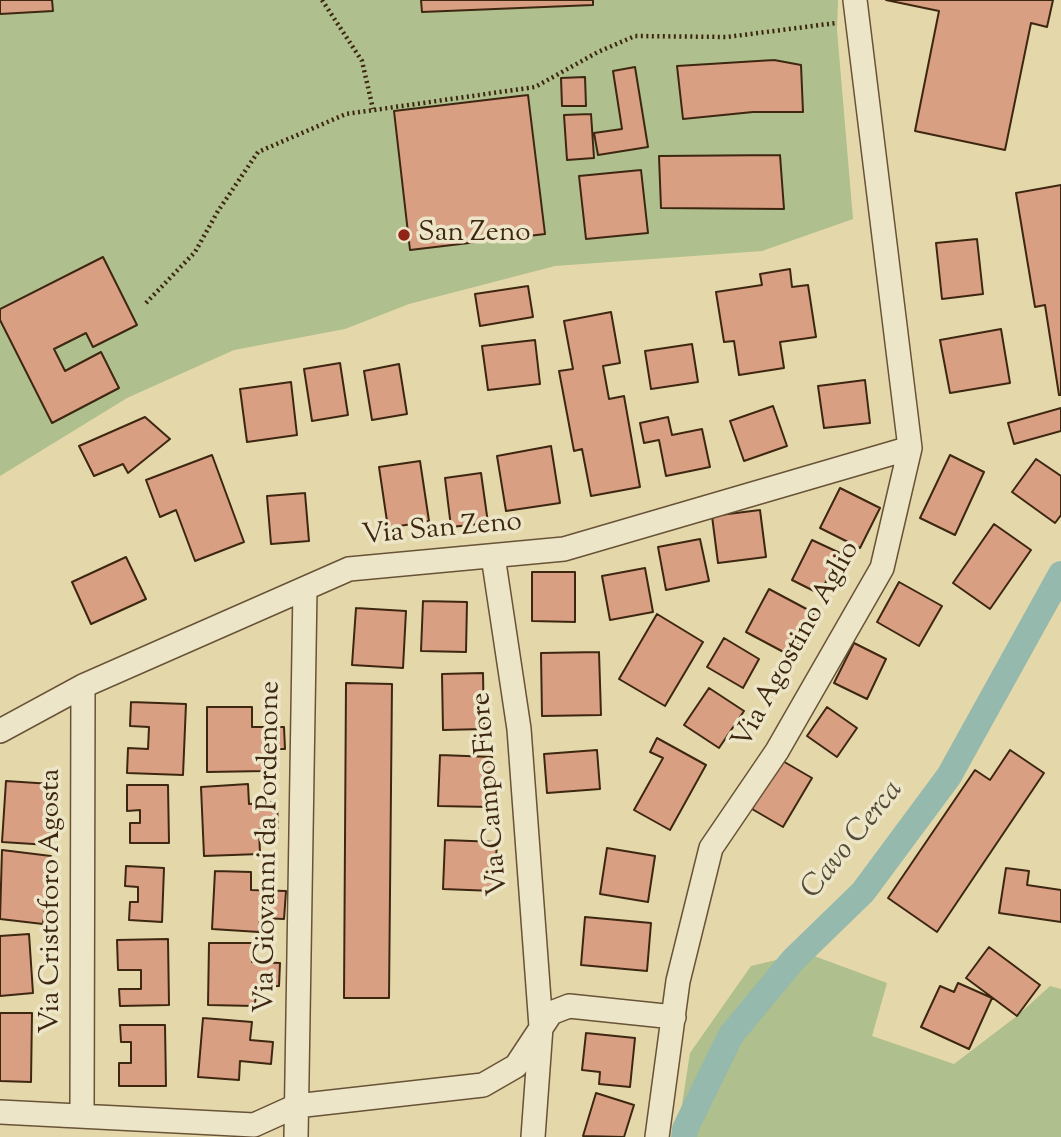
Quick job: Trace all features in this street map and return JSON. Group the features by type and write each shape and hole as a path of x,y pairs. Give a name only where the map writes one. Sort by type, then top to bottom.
{"street":[{"name":"Via Agostino Aglio","path":"657,1137 678,981 711,848 778,751 882,568 910,447 855,10"},
{"name":"Via San Zeno","path":"0,731 83,686 349,569 564,549 910,447"},
{"name":"Via Campo Fiore","path":"493,556 519,729 541,1027 533,1137"},
{"name":"Via Giovanni da Pordenone","path":"296,1137 305,589"},
{"name":"Via Cristoforo Agosta","path":"82,1116 83,686"},
{"path":"0,1112 254,1125 296,1106 483,1085 516,1066 551,1013 569,1006 674,1017"}],"path":[{"path":"323,0 362,61 373,109"},
{"path":"146,303 195,252 218,211 258,152 346,114 535,88 598,52 635,36 727,37 855,10"}],"green space":[{"name":"San Zeno","path":"0,0 838,0 837,30 853,219 762,251 555,266 409,304 345,329 234,350 127,398 0,476"},
{"path":"806,953 887,983 872,1036 954,1064 1017,1016 1050,986 1061,989 1061,1137 677,1137 690,1053 751,966"}],"building":[{"path":"0,0 52,0 53,11 0,14"},
{"path":"421,0 593,0 593,5 422,12"},
{"path":"886,0 1053,0 1047,27 1031,23 1005,150 915,131 939,11"},
{"path":"774,60 801,65 803,112 753,112 683,119 677,66"},
{"path":"635,67 648,147 598,155 594,133 622,129 613,71"},
{"path":"585,77 586,106 562,106 561,78"},
{"path":"528,95 545,234 410,250 394,111"},
{"path":"591,114 594,158 567,160 564,115"},
{"path":"780,155 784,209 661,208 659,156"},
{"path":"641,170 648,233 586,239 579,176"},
{"path":"1061,185 1059,395 1045,305 1035,307 1016,193"},
{"path":"977,239 983,294 942,299 936,243"},
{"path":"103,257 137,325 93,347 86,333 54,349 65,371 101,352 119,388 52,423 0,320 0,309"},
{"path":"790,269 792,287 808,285 816,337 780,342 784,368 739,375 734,341 724,342 716,292 762,285 760,274"},
{"path":"528,286 533,317 480,326 475,294"},
{"path":"611,312 620,363 603,366 609,399 624,396 640,487 591,496 582,449 574,451 559,371 573,369 564,321"},
{"path":"1001,329 1010,383 950,393 940,340"},
{"path":"535,340 540,384 488,390 482,346"},
{"path":"692,344 698,382 651,389 645,351"},
{"path":"340,363 348,415 312,421 304,369"},
{"path":"399,364 407,414 372,420 364,371"},
{"path":"865,380 870,423 824,428 818,386"},
{"path":"291,382 297,435 247,442 240,389"},
{"path":"773,406 787,446 744,461 730,421"},
{"path":"1061,408 1061,431 1014,444 1008,423"},
{"path":"145,417 170,439 128,473 123,464 94,476 79,446"},
{"path":"668,417 672,435 702,429 710,467 666,476 659,440 644,443 640,423"},
{"path":"551,446 560,503 506,511 497,456"},
{"path":"212,455 244,542 195,561 176,510 160,517 146,480"},
{"path":"950,455 984,472 955,535 920,518"},
{"path":"1036,459 1061,476 1061,515 1055,523 1012,492"},
{"path":"420,461 429,521 388,528 379,467"},
{"path":"481,473 488,523 451,527 445,478"},
{"path":"840,488 880,508 860,548 820,528"},
{"path":"305,493 309,541 271,544 267,496"},
{"path":"760,510 766,557 718,563 712,516"},
{"path":"994,524 1031,550 990,609 953,583"},
{"path":"700,539 709,581 666,590 658,547"},
{"path":"812,540 840,553 820,594 792,580"},
{"path":"126,557 146,599 91,624 72,582"},
{"path":"645,568 653,612 610,620 602,576"},
{"path":"532,572 575,572 575,622 532,621"},
{"path":"899,582 942,606 919,646 877,622"},
{"path":"769,589 814,613 791,656 746,632"},
{"path":"423,601 467,602 466,652 421,651"},
{"path":"356,608 406,611 403,668 352,665"},
{"path":"657,614 703,642 665,706 619,679"},
{"path":"724,638 759,659 743,688 707,667"},
{"path":"854,643 886,659 867,699 834,683"},
{"path":"599,652 601,715 542,716 541,653"},
{"path":"483,673 484,729 443,730 442,674"},
{"path":"346,683 392,684 389,998 344,998"},
{"path":"709,688 744,711 719,748 684,725"},
{"path":"131,702 186,704 183,775 127,773 128,748 148,749 149,727 130,726"},
{"path":"207,707 252,707 252,727 284,727 285,749 266,749 266,771 207,772"},
{"path":"827,707 857,728 837,757 807,736"},
{"path":"657,738 706,765 670,830 634,810 663,758 650,752"},
{"path":"597,750 600,789 547,793 544,754"},
{"path":"1010,750 1044,773 937,932 888,898 975,770 990,780"},
{"path":"440,755 492,757 491,807 438,806"},
{"path":"781,760 812,778 783,827 752,809"},
{"path":"6,781 52,784 49,845 2,842"},
{"path":"248,784 249,804 277,802 278,828 259,829 260,854 204,856 201,787"},
{"path":"127,785 168,785 169,843 130,843 130,823 140,823 140,810 127,811"},
{"path":"445,840 497,842 494,891 443,889"},
{"path":"607,848 655,856 648,902 600,894"},
{"path":"2,850 51,856 43,924 0,919"},
{"path":"126,866 164,868 162,922 129,920 130,902 138,902 138,887 125,886"},
{"path":"1006,868 1029,871 1027,885 1061,890 1061,922 999,913"},
{"path":"215,871 251,872 251,890 286,891 284,919 260,918 259,932 212,929"},
{"path":"585,917 651,923 647,971 581,965"},
{"path":"29,934 33,993 0,996 0,936"},
{"path":"168,939 169,1005 120,1006 119,989 141,989 141,970 118,970 117,940"},
{"path":"209,943 253,943 252,962 280,963 279,986 256,986 255,1006 208,1005"},
{"path":"989,947 1040,985 1017,1016 966,978"},
{"path":"958,983 992,998 969,1049 921,1027 940,986 954,992"},
{"path":"0,1013 32,1013 31,1082 0,1081"},
{"path":"203,1018 252,1022 250,1040 273,1042 271,1064 240,1061 239,1080 198,1077"},
{"path":"120,1025 165,1025 166,1086 119,1086 119,1063 131,1063 131,1042 121,1042"},
{"path":"586,1033 635,1038 630,1087 599,1084 600,1072 582,1070"},
{"path":"596,1093 634,1105 624,1137 583,1136"}],"waterway":[{"name":"Cavo Cerca","path":"684,1137 685,1129 731,1035 793,960 863,892 949,776 1061,574"}],"place":[{"name":"San Zeno","path":"404,235"}]}
